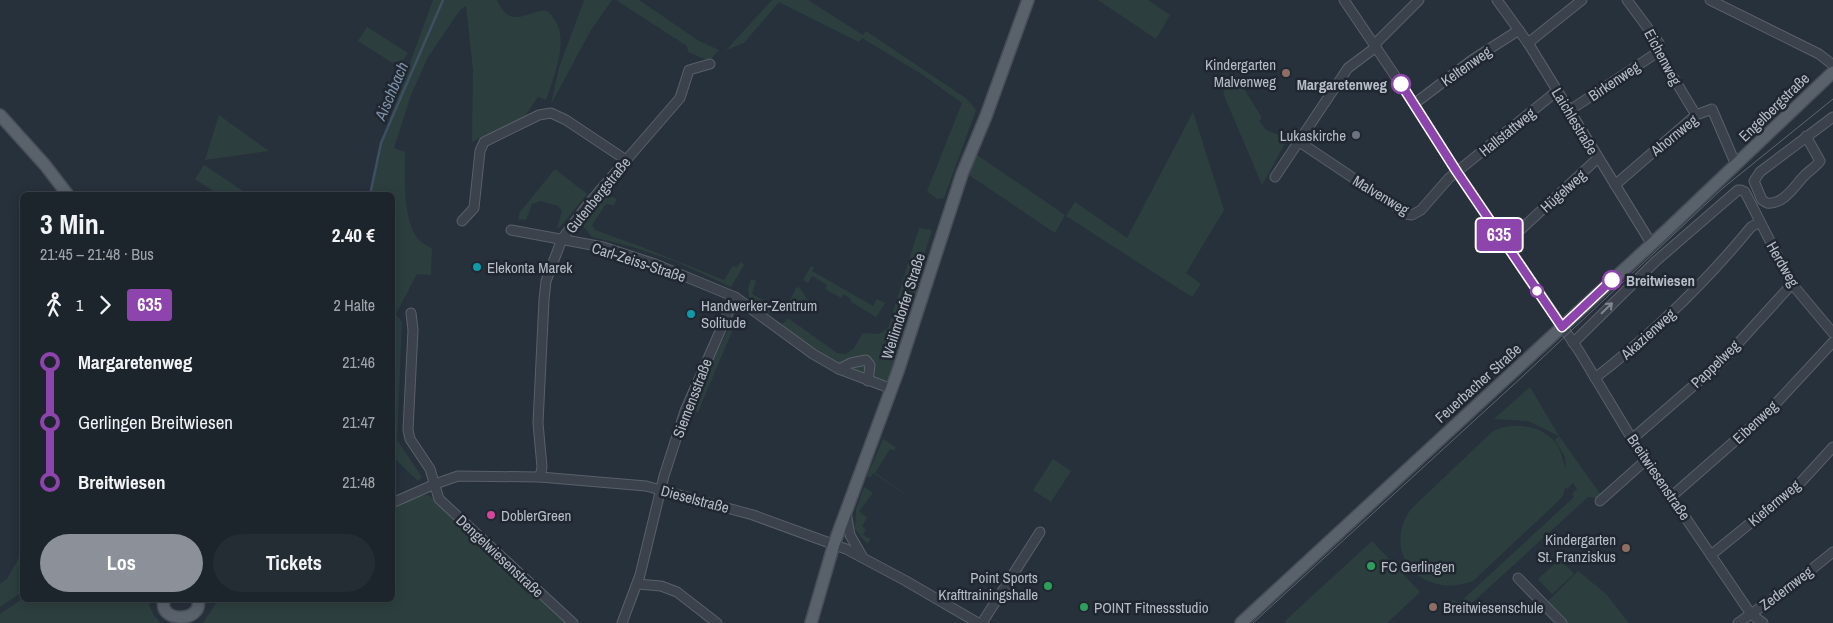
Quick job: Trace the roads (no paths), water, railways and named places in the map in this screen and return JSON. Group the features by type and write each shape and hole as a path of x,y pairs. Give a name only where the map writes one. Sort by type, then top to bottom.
{"main road":[{"name":"Weilimdorfer Straße","path":"811,623 834,544 892,389 962,174 986,116 1028,0"},
{"name":"Engelbergstraße","path":"1736,165 1833,72"},
{"path":"0,115 45,165 66,192"},
{"name":"Feuerbacher Straße","path":"1241,623 1736,165"},
{"path":"164,602 165,613 168,618 178,623 184,623 194,618 199,608 198,602"}],"street":[{"name":"Breitwiesenstraße","path":"1344,0 1376,45 1457,172 1573,343 1646,460 1751,614 1763,623"},
{"path":"1275,177 1351,65 1376,45 1419,0"},
{"name":"Laichlestraße","path":"1497,0 1528,43 1651,243"},
{"path":"1528,43 1582,0"},
{"name":"Eichenweg","path":"1627,0 1659,43 1658,52 1696,115"},
{"path":"1710,0 1819,54 1833,65"},
{"name":"Keltenweg","path":"1414,104 1472,60 1519,30"},
{"name":"Birkenweg","path":"1570,110 1658,52"},
{"name":"Gutenbergstraße","path":"540,477 542,467 538,414 544,300 546,281 562,240 574,221 680,98 689,70 710,64"},
{"name":"Hallstattweg","path":"1457,172 1557,91"},
{"name":"Ahornweg","path":"1615,185 1696,115 1712,109 1736,165"},
{"path":"462,221 474,208 480,151 484,142 539,115 558,115 626,160"},
{"path":"1806,136 1820,161 1803,177 1799,184 1779,201 1767,204 1757,190 1754,181 1756,178 1806,136 1833,117"},
{"name":"Malvenweg","path":"1298,141 1412,215 1421,210 1437,189 1457,172"},
{"name":"Hügelweg","path":"1505,244 1598,158"},
{"name":"Herdweg","path":"1573,343 1656,261 1738,190 1743,191 1792,284 1833,333"},
{"name":"Akazienweg","path":"1595,378 1668,316 1751,228 1760,222"},
{"name":"Carl-Zeiss-Straße","path":"511,230 604,247 655,264 735,297"},
{"name":"Pappelweg","path":"1632,439 1722,361 1792,284"},
{"path":"735,297 813,354 839,369 892,389"},
{"name":"Siemensstraße","path":"622,623 637,584 661,490 695,384 735,297"},
{"path":"411,313 413,330 408,430 410,439 430,469 435,484"},
{"name":"Eibenweg","path":"1672,496 1768,412 1833,342"},
{"path":"839,369 851,363 866,360 870,364 868,381"},
{"name":"Kiefernweg","path":"1711,555 1801,482 1833,447"},
{"path":"1600,501 1646,460"},
{"name":"Dieselstraße","path":"395,503 435,484 458,476 540,477 646,486 753,514 834,544 862,556 978,623"},
{"name":"Dengelwiesenstraße","path":"435,484 439,499 574,623"},
{"path":"846,512 850,535 862,556"},
{"path":"982,623 1040,532"},
{"name":"Zedernweg","path":"1738,623 1833,552"},
{"path":"1518,578 1562,623"},
{"path":"637,584 660,586 677,592 717,623"}],"waterway":[{"name":"Aischbach","path":"371,192 381,143 443,0"}],"tram line":[{"path":"1253,623 1523,376 1723,188 1833,99"}],"place":[{"name":"Kindergarten Malvenweg","path":"1286,73"},
{"name":"Margaretenweg","path":"1401,84"},
{"name":"Lukaskirche","path":"1356,135"},
{"name":"Elekonta Marek","path":"477,267"},
{"name":"Breitwiesen","path":"1612,280"},
{"name":"Handwerker-Zentrum Solitude","path":"691,314"},
{"name":"DoblerGreen","path":"491,515"},
{"name":"Kindergarten St. Franziskus","path":"1626,548"},
{"name":"FC Gerlingen","path":"1371,566"},
{"name":"Point Sports Krafttrainingshalle","path":"1048,586"},
{"name":"POINT Fitnessstudio","path":"1084,607"},
{"name":"Breitwiesenschule","path":"1433,607"}]}
